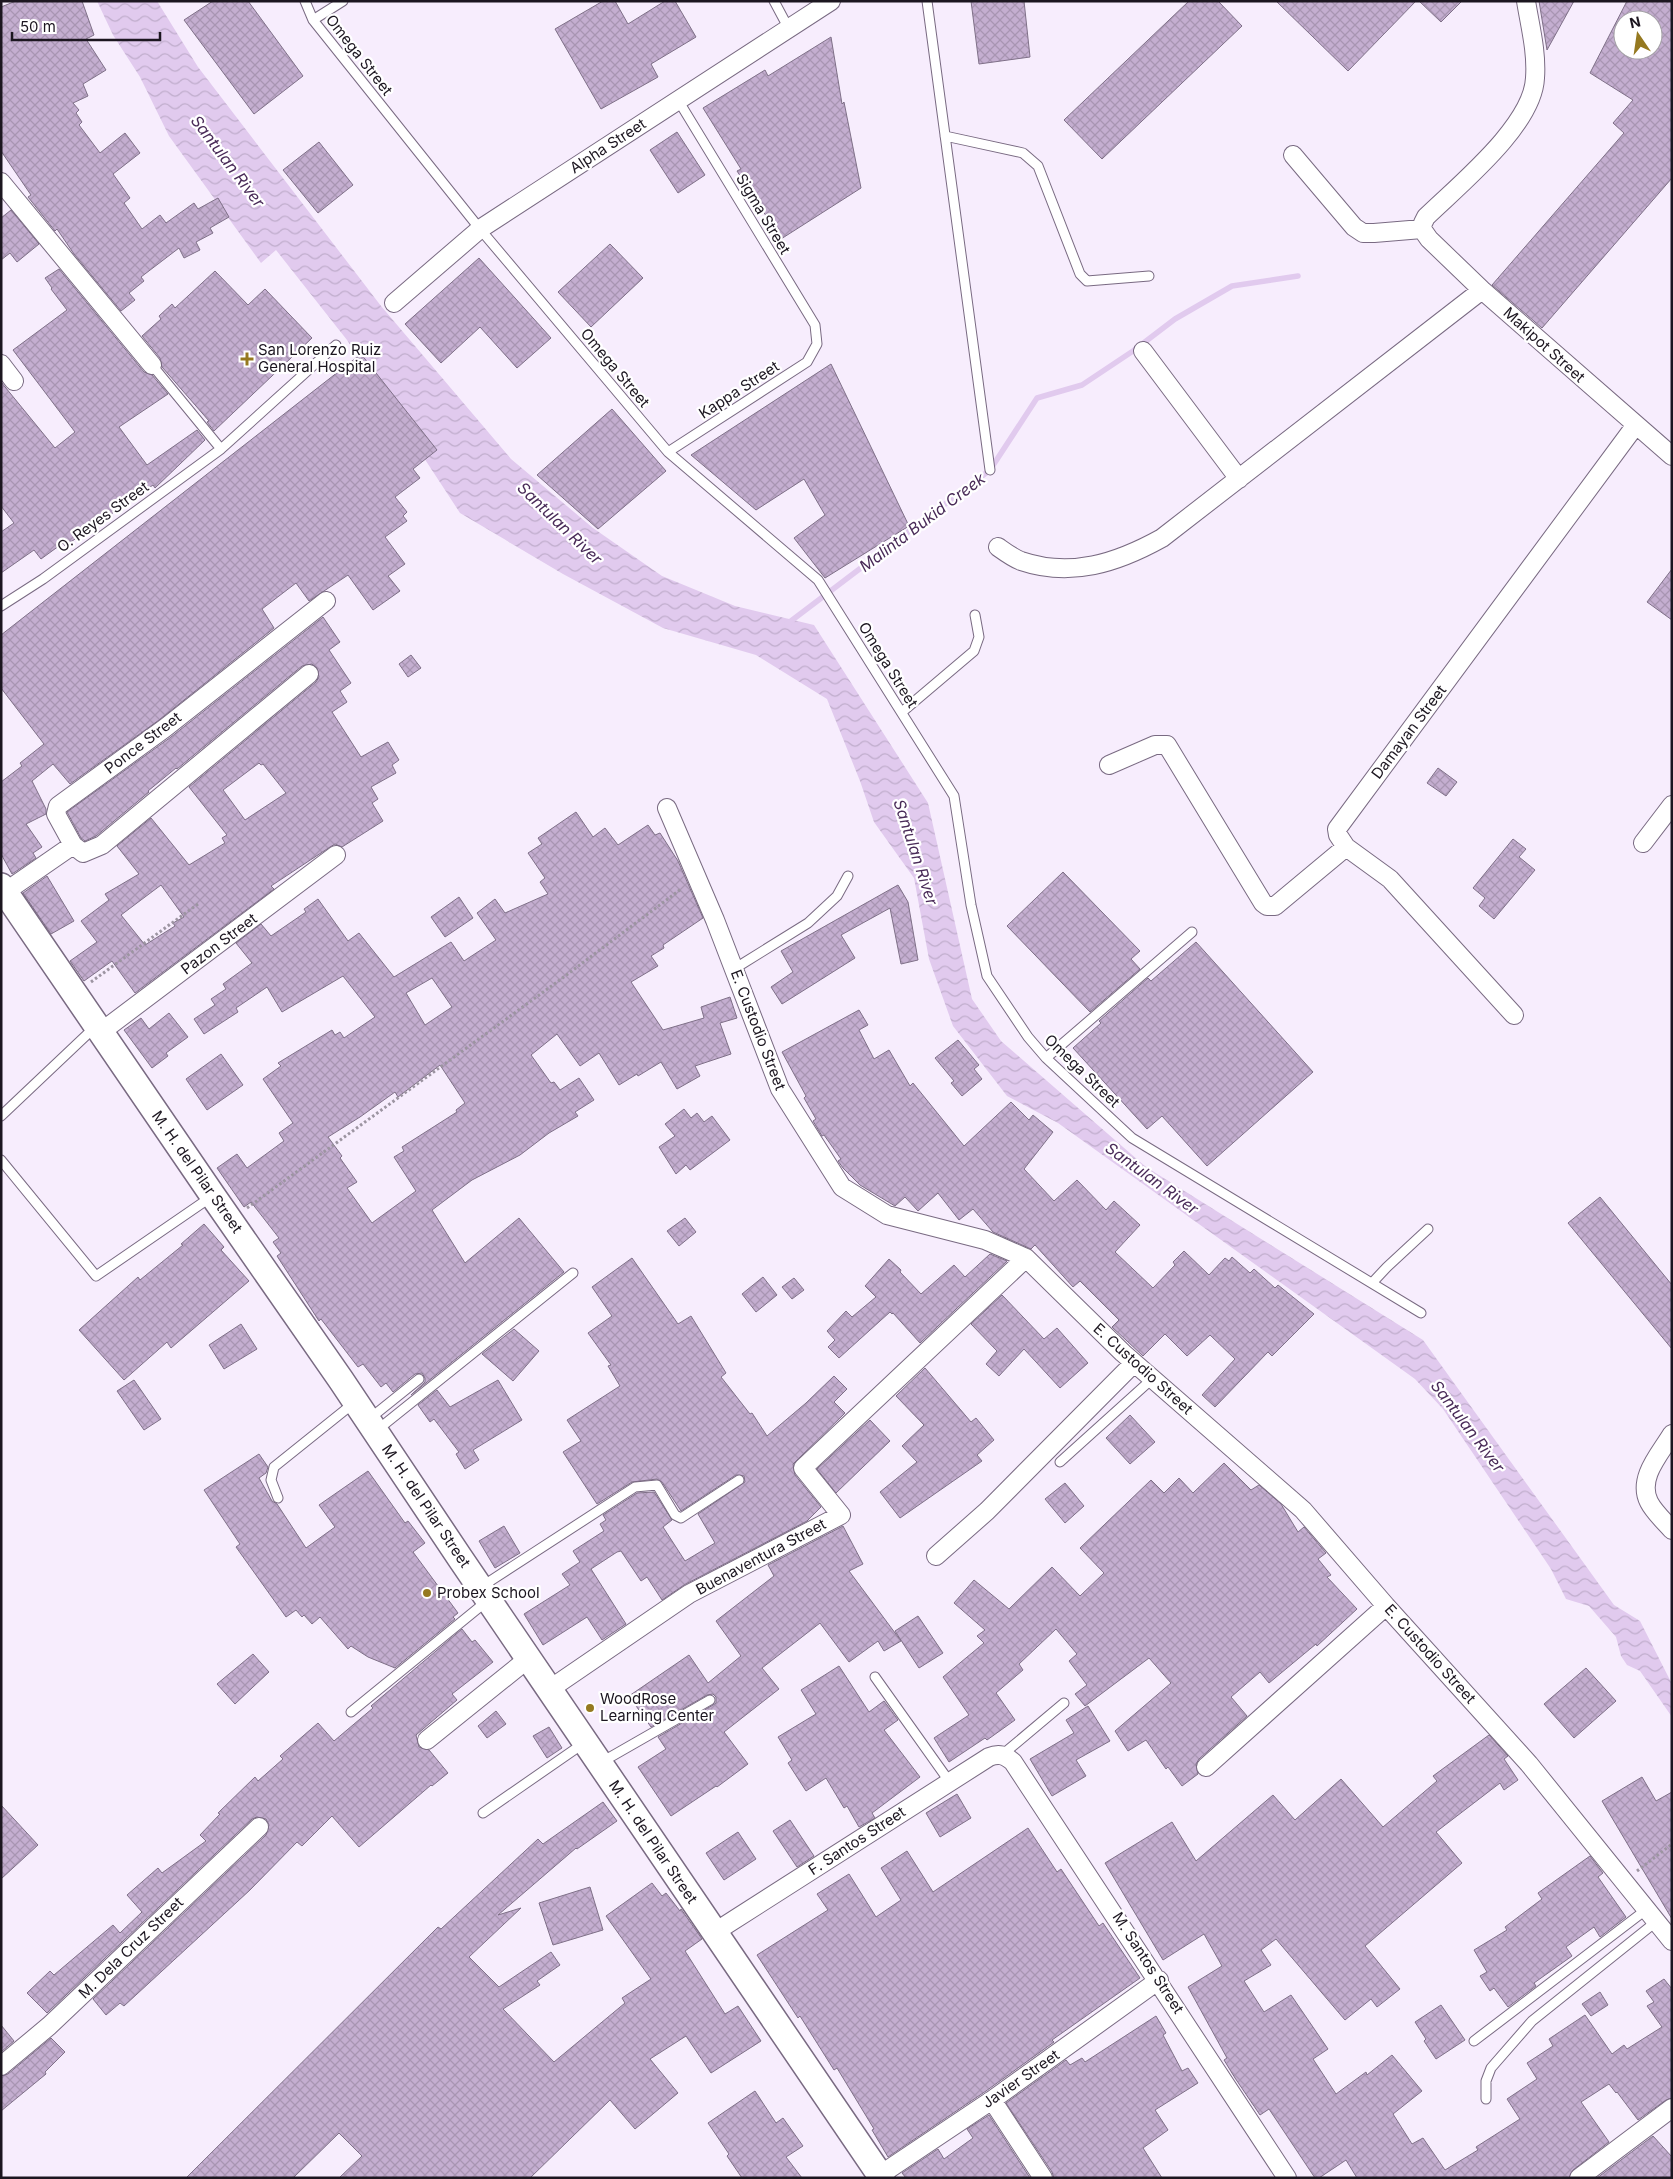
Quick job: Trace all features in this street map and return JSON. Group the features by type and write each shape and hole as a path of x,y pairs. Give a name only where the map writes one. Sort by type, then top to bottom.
{"main road":[{"name":"M. H. del Pilar Street","path":"3,889 366,1418 881,2177"}],"street":[{"name":"Alpha Street","path":"394,303 480,229 831,1"},
{"path":"1293,156 1354,227 1363,232 1422,229 1426,217 1500,144 1528,108 1536,78 1535,56 1526,1"},
{"path":"1,182 152,365"},
{"name":"Makipot Street","path":"1422,229 1482,290 1635,426 1672,456"},
{"path":"998,547 1019,561 1043,567 1068,568 1103,565 1134,554 1162,538 1482,290"},
{"path":"1143,351 1239,479"},
{"path":"1,364 14,380"},
{"name":"Damayan Street","path":"1346,847 1338,835 1337,828 1635,426"},
{"name":"Ponce Street","path":"73,845 56,814 58,806 165,728 326,601"},
{"path":"3,889 73,845 83,853 102,845 309,674"},
{"path":"1109,764 1155,745 1167,745 1262,903 1267,906 1275,906 1346,847 1390,879 1514,1015"},
{"path":"1643,843 1672,805"},
{"name":"E. Custodio Street","path":"667,808 715,920 780,1089 842,1188 887,1215 985,1240 1026,1258 1134,1363 1302,1510 1386,1606 1530,1764 1662,1925"},
{"name":"Pazon Street","path":"99,1029 336,856"},
{"name":"Buenaventura Street","path":"550,1689 689,1594 841,1515 803,1468 1026,1258"},
{"path":"936,1556 987,1511 1134,1363"},
{"path":"1672,1434 1646,1476 1649,1502 1672,1530"},
{"path":"1206,1768 1386,1606"},
{"path":"427,1740 529,1658"},
{"name":"F. Santos Street","path":"715,1932 949,1781 989,1757 1002,1755"},
{"name":"M. Santos Street","path":"1002,1755 1013,1762 1159,1980 1287,2178"},
{"name":"M. Dela Cruz Street","path":"1,2066 49,2026 259,1827"},
{"name":"Javier Street","path":"881,2177 1159,1980"},
{"path":"992,2100 1043,2178"},
{"path":"1579,2178 1672,2108"}],"lane":[{"name":"Omega Street","path":"306,1 313,20 480,229 668,452 820,582 954,796 971,905 987,976 1028,1037 1046,1058 1132,1138 1421,1314"},
{"path":"313,20 343,1"},
{"path":"774,1 789,29"},
{"path":"928,1 990,470"},
{"name":"Sigma Street","path":"678,100 815,324 817,344"},
{"path":"946,136 1023,153 1038,166 1080,274 1086,281 1149,276"},
{"name":"Kappa Street","path":"668,452 807,362 817,344"},
{"name":"O. Reyes Street","path":"1,606 43,579 221,448 336,345"},
{"path":"152,365 221,448"},
{"path":"902,712 974,651 979,637 975,615"},
{"path":"734,969 808,923 837,896 848,876"},
{"path":"1046,1058 1192,932"},
{"path":"1,1116 99,1029"},
{"path":"1,1160 96,1276 213,1196"},
{"path":"1372,1284 1387,1266 1428,1229"},
{"path":"278,1498 271,1480 274,1467 366,1418 573,1274"},
{"path":"366,1418 419,1379"},
{"path":"1060,1462 1152,1379"},
{"path":"351,1712 485,1593 635,1487 657,1484 675,1515 681,1518 738,1480"},
{"path":"875,1677 949,1781"},
{"path":"600,1763 710,1700"},
{"path":"1002,1755 1064,1703"},
{"path":"483,1813 585,1742"},
{"path":"1474,2041 1662,1925"},
{"path":"1486,2100 1486,2081 1491,2068 1532,2021 1662,1925"}],"path":[{"path":"230,1220 542,994 696,878"},
{"path":"75,994 198,904"},
{"path":"1624,1881 1672,1844"}],"water":[{"name":"Santulan River","path":"97,1 157,1 198,67 381,306 511,459 593,528 662,576 735,606 814,625 928,803 972,999 1001,1041 1146,1167 1423,1340 1614,1605 1640,1621 1672,1684 1672,1717 1640,1671 1627,1665 1621,1656 1616,1637 1589,1606 1566,1599 1551,1569 1443,1409 1415,1379 1058,1123 1007,1096 953,1026 929,959 914,878 874,822 860,781 827,699 756,655 663,628 563,574 460,513 347,340 276,250 261,263 169,136 140,77 113,35"}],"building":[{"path":"16,1 82,1 94,35 86,39 106,70 83,84 88,96 73,103 79,110 76,113 82,122 79,125 100,153 125,133 140,153 113,174 130,198 124,203 142,229 160,215 166,223 194,203 198,209 218,198 229,217 210,228 213,233 196,242 200,250 184,258 179,248 141,277 144,281 129,293 135,300 121,311 74,254 57,229 55,231 28,197 31,195 1,151 1,7"},
{"path":"213,1 248,1 303,76 254,114 184,20"},
{"path":"603,1 615,1 628,24 665,1 675,1 696,37 651,64 658,77 601,109 555,29"},
{"path":"971,1 1024,1 1030,57 979,64"},
{"path":"1189,1 1218,1 1242,26 1102,159 1064,120"},
{"path":"1276,1 1416,1 1348,71"},
{"path":"1419,1 1462,1 1441,22"},
{"path":"1539,1 1574,1 1547,50"},
{"path":"1627,1 1672,1 1672,178 1542,328 1492,285 1624,133 1613,123 1633,100 1590,73 1613,28 1613,60 1663,60 1663,10 1622,10"},
{"path":"831,37 842,104 844,102 861,188 781,239 737,171 741,169 703,108 765,70 768,76"},
{"path":"677,132 705,175 678,193 650,150"},
{"path":"319,142 353,185 318,213 283,170"},
{"path":"11,210 39,244 17,262 10,253 1,260 1,218"},
{"path":"610,244 643,278 591,327 558,292"},
{"path":"479,258 551,338 517,368 480,327 441,363 405,324"},
{"path":"59,269 144,372 152,375 168,394 119,427 147,465 197,430 205,440 155,488 153,485 65,546 63,543 41,559 34,550 1,573 1,532 14,523 1,506 1,382 55,448 75,432 13,350 67,310 45,278"},
{"path":"215,271 248,305 265,289 312,338 214,431 207,422 209,421 162,367 160,358 142,336 161,319 159,316 172,304 175,308"},
{"path":"361,354 437,450 413,469 420,478 395,497 407,512 403,516 407,521 385,537 405,564 388,576 400,591 373,610 348,575 309,601 296,583 262,609 274,628 159,720 70,784 53,764 32,781 46,809 46,814 26,824 42,847 33,853 36,858 12,874 1,854 1,782 22,766 20,763 44,744 1,688 1,635"},
{"path":"831,364 909,526 825,578 794,538 825,515 804,479 756,510 691,455"},
{"path":"612,409 666,471 598,529 537,475"},
{"path":"1672,569 1672,620 1647,602"},
{"path":"323,617 340,642 329,650 351,683 340,691 347,702 332,712 361,757 388,742 399,760 392,765 396,773 371,787 378,799 372,803 383,821 342,847 335,844 271,886 274,889 135,993 112,961 84,981 70,961 97,942 81,921 109,900 105,894 139,874 117,846 151,818 189,865 225,843 222,838 227,835 189,787 316,682 319,677 317,668 312,664 302,666 148,791 96,836 85,841 81,838 67,812 171,737","holes":["259,763 263,764 286,793 245,820 223,790","161,885 184,917 173,923 175,926 145,945 121,915"]},
{"path":"411,655 421,668 408,677 399,664"},
{"path":"1438,768 1457,782 1446,796 1427,783"},
{"path":"576,812 593,837 605,828 618,845 648,825 655,835 660,833 678,861 703,918 663,945 664,948 651,956 658,966 631,982 663,1030 704,1018 701,1007 730,997 737,1018 720,1023 731,1054 695,1066 700,1076 677,1089 661,1062 619,1085 599,1053 580,1066 557,1034 531,1055 551,1083 554,1082 560,1090 579,1078 594,1100 575,1112 578,1116 549,1133 520,1155 472,1180 432,1210 465,1263 519,1218 564,1272 411,1395 425,1382 422,1373 415,1374 393,1392 386,1383 381,1387 363,1364 358,1367 321,1319 319,1321 277,1256 281,1253 273,1242 279,1238 251,1202 244,1207 217,1168 237,1154 247,1168 284,1141 279,1133 293,1123 263,1079 281,1066 278,1063 332,1030 335,1035 340,1032 344,1038 375,1017 343,976 282,1012 267,987 236,1008 238,1012 204,1034 194,1019 215,1005 211,999 226,989 223,984 252,963 236,943 261,924 271,936 306,912 304,909 318,899 348,941 359,933 394,977 451,942 464,961 496,940 477,913 495,899 505,913 548,894 540,882 545,878 528,853 542,844 538,838","holes":["432,978 452,1007 425,1025 406,993","440,1065 465,1103 456,1110 457,1112 402,1147 404,1151 394,1157 416,1191 372,1223 347,1188 357,1182 328,1137 395,1092 398,1097"]},
{"path":"1513,839 1526,849 1519,857 1535,870 1494,919 1479,906 1485,898 1473,888"},
{"path":"1063,872 1140,951 1131,959 1140,969 1090,1012 1007,926"},
{"path":"47,876 74,921 51,934 23,893"},
{"path":"898,885 908,902 918,960 901,964 890,908 841,935 855,958 782,1004 771,987 793,972 781,951"},
{"path":"459,897 473,918 445,937 431,917"},
{"path":"1196,942 1313,1072 1207,1166 1162,1116 1147,1129 1073,1048 1101,1023 1099,1021 1148,978 1151,981"},
{"path":"859,1010 868,1025 859,1030 874,1059 889,1050 910,1086 913,1083 964,1146 1011,1102 1029,1120 1033,1115 1053,1132 1024,1169 1054,1201 1077,1180 1106,1210 1114,1201 1140,1225 1115,1252 1153,1288 1175,1265 1173,1262 1184,1251 1209,1275 1225,1258 1229,1261 1232,1257 1250,1273 1254,1269 1275,1288 1278,1285 1314,1314 1272,1356 1268,1352 1215,1407 1202,1395 1235,1359 1210,1335 1187,1356 1165,1334 1143,1356 1112,1327 1119,1320 1080,1281 1073,1287 1035,1245 1031,1249 993,1232 973,1209 959,1220 938,1193 918,1211 905,1197 895,1206 860,1185 843,1168 838,1161 841,1159 824,1135 822,1136 813,1121 816,1119 804,1098 806,1096 782,1052"},
{"path":"169,1013 188,1037 166,1053 168,1056 152,1068 124,1030 141,1018 149,1029"},
{"path":"958,1040 979,1065 974,1069 982,1079 962,1096 951,1083 954,1081 935,1058"},
{"path":"221,1054 243,1085 207,1110 186,1079"},
{"path":"684,1109 691,1118 697,1113 704,1122 712,1116 730,1140 690,1170 686,1165 676,1174 659,1147 675,1136 665,1124"},
{"path":"1600,1197 1672,1285 1672,1349 1568,1223"},
{"path":"685,1218 696,1232 679,1246 667,1231"},
{"path":"204,1224 224,1247 221,1250 249,1281 171,1348 167,1342 124,1380 79,1330 138,1277 140,1280 183,1245 181,1244"},
{"path":"990,1254 1007,1261 920,1343 890,1312 839,1358 828,1347 835,1340 827,1331 846,1311 852,1317 876,1297 865,1286 889,1259 921,1294 954,1265 965,1277"},
{"path":"632,1258 678,1324 691,1316 726,1373 721,1377 750,1414 752,1413 767,1436 834,1376 847,1389 834,1402 845,1413 793,1464 795,1475 821,1507 807,1521 684,1585 662,1600 647,1577 641,1581 621,1551 617,1552 591,1569 626,1624 602,1640 587,1617 543,1645 524,1614 570,1585 562,1574 580,1562 573,1551 604,1531 600,1524 606,1520 603,1515 637,1493 654,1492 672,1520 663,1527 685,1561 715,1543 698,1514 745,1482 744,1476 736,1475 681,1511 662,1482 657,1479 632,1482 597,1504 563,1452 581,1441 567,1420 620,1386 608,1366 611,1365 588,1333 612,1316 592,1287"},
{"path":"763,1277 777,1295 756,1312 742,1294"},
{"path":"794,1278 804,1290 792,1299 782,1287"},
{"path":"1002,1295 1044,1339 1057,1328 1088,1363 1060,1388 1024,1349 999,1376 986,1364 997,1351 971,1324"},
{"path":"241,1324 257,1349 224,1369 209,1345"},
{"path":"514,1329 539,1351 513,1381 482,1354"},
{"path":"925,1368 971,1422 976,1418 994,1440 977,1455 982,1461 900,1518 880,1492 917,1462 902,1446 924,1425 896,1396"},
{"path":"134,1380 161,1419 144,1430 117,1391"},
{"path":"498,1380 522,1420 473,1450 479,1460 465,1469 456,1454 459,1452 434,1419 430,1422 418,1405 437,1390 450,1407"},
{"path":"1130,1415 1155,1442 1130,1464 1106,1438"},
{"path":"870,1420 890,1441 836,1493 817,1469"},
{"path":"259,1454 268,1467 266,1473 259,1478 272,1501 277,1504 306,1548 335,1527 319,1505 368,1471 405,1523 408,1521 425,1543 413,1552 458,1613 453,1617 455,1619 395,1668 368,1657 351,1646 348,1649 320,1617 312,1624 304,1615 302,1617 296,1610 286,1617 236,1547 240,1544 204,1490"},
{"path":"1224,1463 1251,1490 1259,1485 1281,1504 1298,1532 1304,1527 1326,1553 1318,1559 1331,1575 1327,1577 1357,1609 1317,1646 1316,1644 1269,1683 1260,1672 1231,1697 1247,1716 1199,1759 1196,1764 1198,1774 1182,1786 1168,1767 1166,1769 1146,1740 1128,1751 1115,1731 1171,1683 1149,1658 1085,1706 1075,1694 1087,1685 1069,1661 1077,1654 1056,1629 1019,1664 1023,1670 996,1693 1015,1720 987,1740 985,1738 949,1762 934,1738 969,1715 943,1677 984,1643 977,1636 985,1630 954,1603 974,1580 1009,1609 1052,1567 1080,1596 1104,1573 1080,1548 1151,1480 1164,1493 1179,1478 1193,1493"},
{"path":"1065,1483 1084,1506 1065,1523 1045,1499"},
{"path":"504,1526 520,1553 495,1568 479,1541"},
{"path":"843,1526 863,1564 849,1571 901,1641 884,1651 878,1641 849,1662 820,1623 762,1668 779,1689 724,1732 748,1764 717,1787 671,1816 638,1767 666,1749 658,1737 716,1703 716,1697 713,1694 707,1695 651,1727 629,1696 689,1655 708,1683 741,1656 716,1621 774,1576 768,1565"},
{"path":"918,1616 943,1653 919,1668 895,1631"},
{"path":"462,1629 472,1642 475,1640 493,1662 452,1694 457,1700 416,1735 419,1747 429,1750 448,1773 431,1785 359,1847 332,1816 302,1846 297,1842 250,1890 124,2006 120,2003 106,2015 93,1999 266,1835 269,1825 266,1819 257,1817 252,1819 47,2013 27,1993 50,1971 54,1975 113,1925 120,1933 142,1912 127,1895 158,1868 162,1873 206,1841 200,1835 220,1814 218,1813 255,1777 258,1781 283,1759 280,1756 318,1723 334,1741 373,1708 371,1706"},
{"path":"253,1654 269,1672 235,1704 217,1684"},
{"path":"839,1666 869,1712 884,1701 898,1720 884,1730 920,1777 872,1813 875,1818 859,1827 847,1806 844,1808 826,1778 806,1791 788,1763 792,1760 778,1737 816,1714 801,1690"},
{"path":"1586,1668 1616,1701 1574,1738 1544,1704"},
{"path":"1088,1706 1110,1741 1076,1760 1086,1776 1052,1796 1030,1759 1074,1733 1066,1720"},
{"path":"496,1711 506,1724 487,1738 478,1726"},
{"path":"549,1727 562,1748 547,1758 533,1736"},
{"path":"1489,1735 1508,1756 1504,1759 1518,1780 1504,1790 1500,1783 1436,1832 1462,1863 1365,1946 1400,1989 1377,2007 1371,1999 1345,2020 1276,1939 1261,1950 1271,1965 1244,1981 1264,2012 1291,1995 1328,2049 1313,2059 1336,2094 1366,2072 1367,2075 1392,2055 1422,2091 1393,2114 1412,2144 1423,2138 1445,2170 1478,2150 1476,2147 1520,2119 1507,2099 1537,2079 1527,2063 1553,2046 1549,2039 1585,2015 1612,2054 1624,2045 1627,2049 1662,2027 1647,2006 1654,2002 1646,1991 1664,1979 1672,1989 1672,2098 1666,2100 1638,2120 1609,2084 1581,2102 1609,2142 1573,2170 1569,2178 1357,2178 1346,2160 1319,2178 1315,2178 1269,2109 1260,2115 1235,2078 1224,2060 1227,2058 1188,1987 1222,1966 1204,1934 1163,1960 1105,1863 1172,1822 1196,1861 1273,1795 1295,1820 1341,1779 1383,1827 1437,1781 1433,1776"},
{"path":"1642,1777 1656,1801 1672,1792 1672,1919 1602,1801"},
{"path":"957,1794 971,1818 940,1837 926,1813"},
{"path":"603,1802 617,1821 576,1848 498,1915 521,1908 469,1957 499,1987 551,1952 560,1965 537,1981 540,1985 503,2009 554,2062 625,2003 622,1998 651,1979 606,1916 652,1883 662,1896 666,1893 680,1911 681,1909 702,1939 685,1951 725,2014 738,2006 761,2041 711,2073 686,2036 650,2059 678,2093 635,2129 610,2100 530,2178 339,2178 362,2156 339,2133 293,2178 186,2178 438,1927 441,1929 538,1839 543,1844"},
{"path":"1,1805 38,1845 1,1879"},
{"path":"790,1820 814,1856 797,1867 773,1831"},
{"path":"1028,1828 1057,1872 1061,1869 1099,1926 1103,1923 1140,1978 1052,2040 1054,2042 986,2091 888,2157 872,2130 874,2129 837,2068 834,2070 800,2016 798,2018 757,1955 828,1910 817,1894 849,1874 876,1917 901,1900 881,1868 907,1851 933,1892"},
{"path":"738,1832 756,1859 724,1880 706,1853"},
{"path":"1590,1856 1603,1873 1598,1877 1626,1917 1600,1937 1594,1927 1566,1947 1572,1956 1534,1983 1536,1986 1508,2007 1494,1988 1490,1991 1480,1976 1487,1972 1474,1950 1507,1930 1505,1927 1542,1899 1538,1893"},
{"path":"590,1887 603,1930 553,1945 539,1903"},
{"path":"1600,1992 1608,2005 1591,2016 1582,2004"},
{"path":"1441,2005 1465,2040 1436,2059 1424,2041 1426,2039 1415,2022"},
{"path":"1156,2016 1166,2033 1163,2035 1182,2071 1188,2068 1198,2083 1155,2110 1168,2130 1143,2148 1162,2178 1054,2178 1052,2172 1006,2103 1066,2060 1070,2065 1082,2058 1085,2062"},
{"path":"1,2025 14,2041 1,2052"},
{"path":"51,2038 65,2052 45,2072 46,2074 1,2111 1,2076 8,2074"},
{"path":"755,2091 776,2123 783,2118 803,2146 786,2157 802,2178 742,2178 727,2156 729,2154 708,2123"},
{"path":"989,2115 1030,2178 906,2178 902,2173 938,2149 944,2159 973,2138 967,2129"},
{"path":"1653,2136 1672,2157 1672,2178 1597,2178"}],"waterway":[{"name":"Malinta Bukid Creek","path":"787,624 990,470 1037,398 1082,385 1133,351 1175,319 1232,286 1298,276"}],"place":[{"name":"San Lorenzo Ruiz General Hospital","path":"247,359"},
{"name":"Probex School","path":"427,1593"},
{"name":"WoodRose Learning Center","path":"590,1708"}]}
